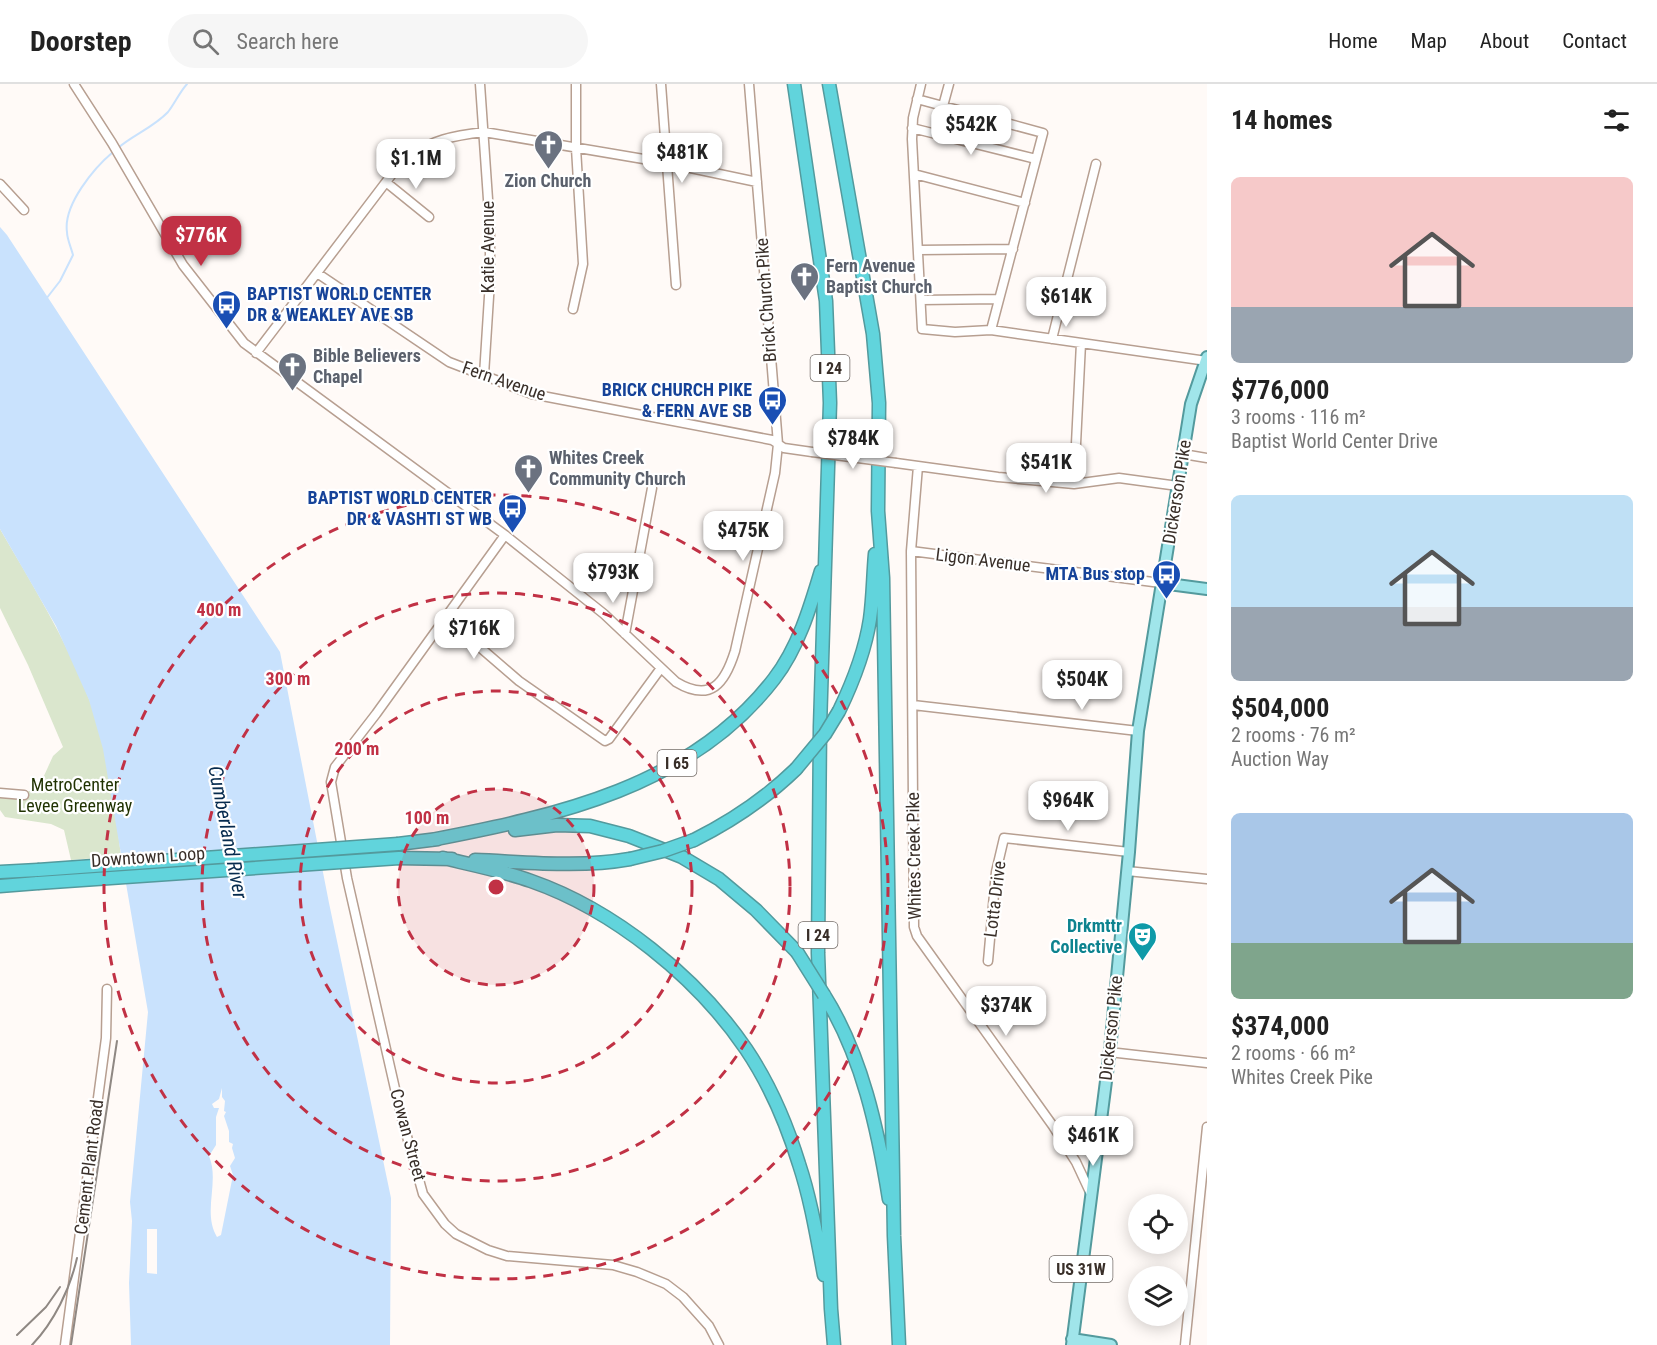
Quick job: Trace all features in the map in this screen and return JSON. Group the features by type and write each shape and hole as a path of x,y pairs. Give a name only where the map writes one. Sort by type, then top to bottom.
{"highway":[{"name":"I 24","path":"794,84 821,266 830,357 820,727 818,953 834,1345"},
{"name":"I 24","path":"829,84 873,334 879,403 878,511 883,602 894,1236 899,1345"},
{"path":"443,858 561,864 602,864 630,859 694,840 724,825 776,789 825,734 839,711 862,657 870,619 878,511"},
{"name":"I 65","path":"431,840 509,825 560,812 608,795 648,779 685,759 718,737 747,710 780,670 794,646 824,561"},
{"path":"431,840 556,825 590,826 629,836 682,857 719,879 756,910 797,952 837,1015 857,1062 874,1126 894,1236"},
{"name":"Downtown Loop","path":"0,873 431,840"},
{"name":"Downtown Loop","path":"0,886 399,858 443,858"},
{"path":"443,858 532,881 572,898 654,951 690,983 720,1015 752,1059 768,1088 792,1144 808,1193 831,1309"}],"main road":[{"name":"Dickerson Pike","path":"1072,1342 1109,1052 1129,852 1138,731 1191,404 1206,360"},
{"path":"1161,583 1207,589"},
{"path":"1072,1342 1111,1345"}],"street":[{"path":"74,84 183,265 244,343 505,535 604,614 661,668 609,739 605,741 519,681 446,618 505,535"},
{"name":"Katie Avenue","path":"480,84 490,228 484,375"},
{"path":"573,309 583,264 576,148 576,84"},
{"path":"661,84 676,285"},
{"name":"Brick Church Pike","path":"661,668 688,690 700,691 716,686 728,672 735,651 775,473 778,444 749,84"},
{"path":"921,84 912,128 922,329 955,332 991,330 1206,360"},
{"path":"943,106 949,84"},
{"path":"918,99 1043,133 991,330"},
{"path":"912,128 1036,159"},
{"path":"256,352 405,157 431,142 484,132 667,163 758,182"},
{"path":"1052,339 1096,164"},
{"path":"914,174 1025,203"},
{"path":"387,183 429,217"},
{"path":"0,184 24,210"},
{"path":"919,250 1013,249"},
{"name":"Fern Avenue","path":"317,273 449,362 532,393 772,440 784,448 998,477 1074,484 1119,478 1178,486"},
{"path":"921,300 999,299"},
{"path":"1074,484 1081,343"},
{"path":"1183,454 1207,458"},
{"name":"Whites Creek Pike","path":"918,466 911,551 914,927 917,936 1053,1126 1076,1161 1090,1192"},
{"path":"625,634 652,488"},
{"name":"Ligon Avenue","path":"911,551 1161,583"},
{"name":"Cowan Street","path":"446,618 335,767 331,782 347,878 401,1115 423,1194 445,1224 456,1234 488,1250 507,1257 613,1265 666,1284 683,1297 709,1326 719,1345"},
{"path":"914,705 1138,731"},
{"path":"0,793 24,795"},
{"name":"Lotta Drive","path":"988,961 996,872 1004,838 1129,852"},
{"path":"1127,871 1207,879"},
{"name":"Cement Plant Road","path":"65,1345 105,1038 107,989"},
{"path":"1109,1052 1207,1063"},
{"path":"1185,1345 1207,1128"}],"green space":[{"name":"MetroCenter Levee Greenway","path":"0,529 59,633 96,717 106,757 121,856 71,860 64,830 51,824 5,817 0,810 0,798 38,789 53,756 63,747 28,665 0,608"}],"water":[{"name":"Cumberland River","path":"0,227 280,652 329,903 391,1198 390,1345 131,1345 129,1283 132,1221 130,1202 148,1012 103,749 89,700 56,626 0,529","holes":["222,1088 222,1097 225,1101 224,1111 226,1112 224,1116 235,1158 230,1166 233,1175 221,1235 217,1237 211,1217 213,1176 209,1156 216,1145 216,1117 219,1108 214,1108 212,1104 219,1099","147,1229 157,1229 157,1274 147,1273"]}],"waterway":[{"path":"118,148 168,112 187,84"},
{"path":"46,299 60,281 73,255 67,221 75,199 97,167 113,152"}],"railway":[{"path":"71,1345 117,1041"},
{"path":"32,1345 60,1304 77,1258"},
{"path":"17,1335 46,1307 60,1287"}],"place":[{"name":"Zion Church","path":"548,170"},
{"name":"Fern Avenue Baptist Church","path":"805,302"},
{"name":"BAPTIST WORLD CENTER DR & WEAKLEY AVE SB","path":"226,330"},
{"name":"Bible Believers Chapel","path":"292,392"},
{"name":"BRICK CHURCH PIKE & FERN AVE SB","path":"773,426"},
{"name":"Whites Creek Community Church","path":"528,494"},
{"name":"BAPTIST WORLD CENTER DR & VASHTI ST WB","path":"513,534"},
{"name":"MTA Bus stop","path":"1166,600"},
{"name":"Drkmttr Collective","path":"1143,962"}]}
